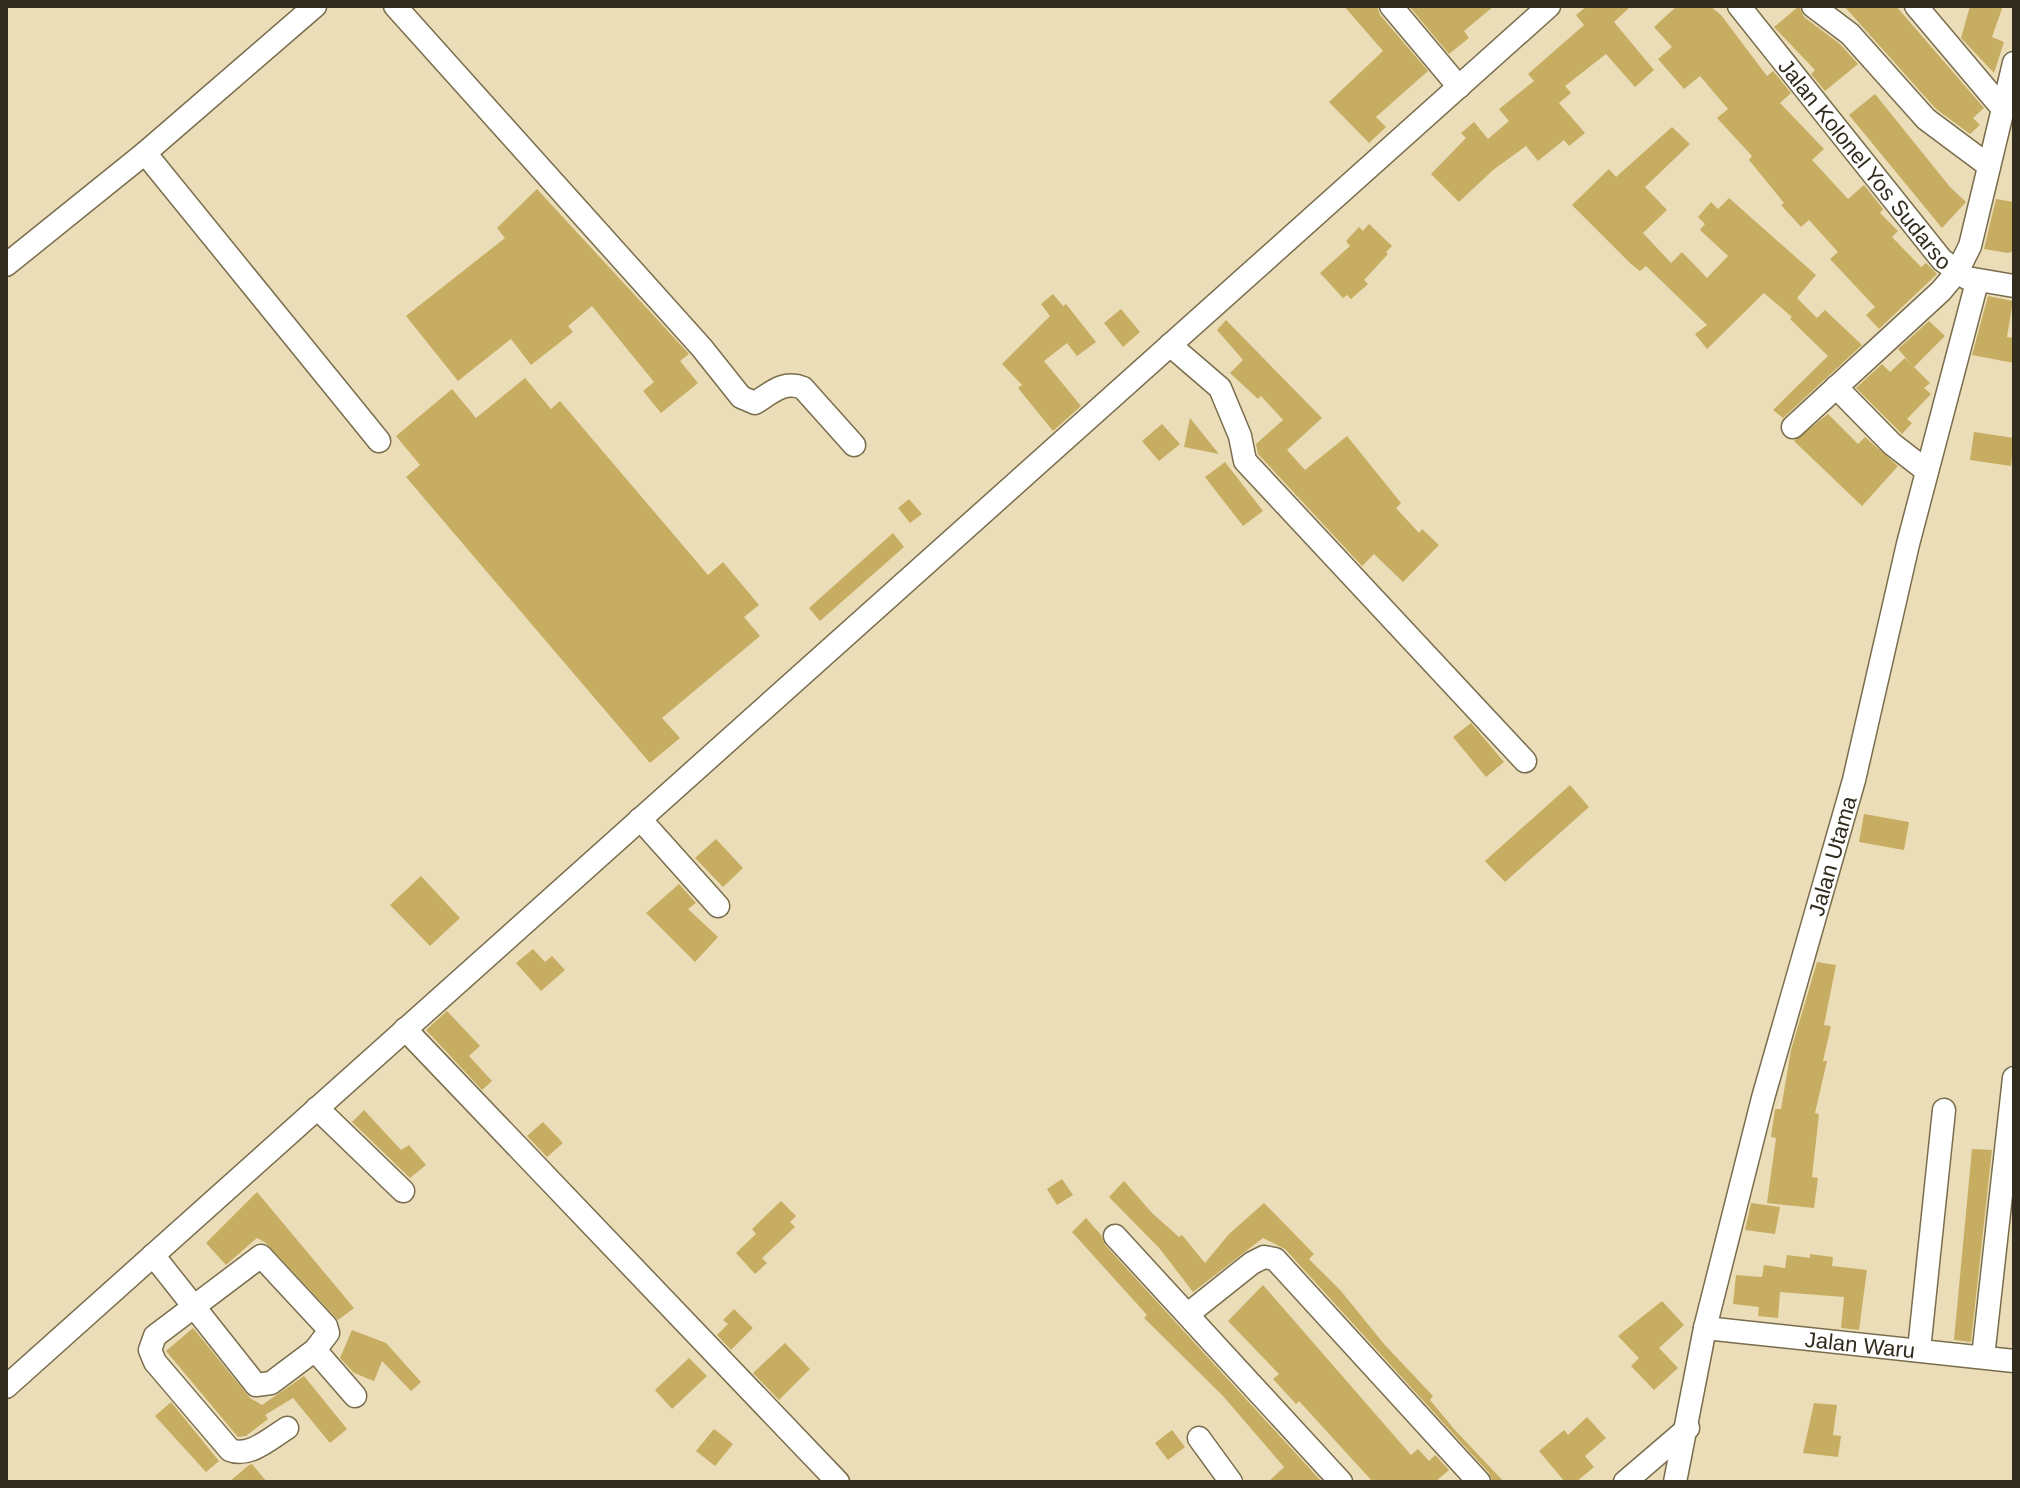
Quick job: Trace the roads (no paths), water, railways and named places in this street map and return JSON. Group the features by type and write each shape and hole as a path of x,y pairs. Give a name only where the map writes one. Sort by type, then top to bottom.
{"street":[{"path":"6,265 145,153 315,6"},
{"path":"395,6 702,348 741,397 755,403 786,385 794,384 803,388 854,445"},
{"path":"1391,6 1459,87"},
{"path":"6,1387 1549,6"},
{"name":"Jalan Kolonel Yos Sudarso","path":"1739,6 1933,251 1967,277 2014,286"},
{"path":"1813,6 1850,34 1926,119 1989,166"},
{"path":"1916,6 2003,109"},
{"path":"1793,427 1941,291 1967,277 1970,246 2014,63"},
{"path":"145,153 379,441"},
{"name":"Jalan Utama","path":"1675,1482 1688,1428 1705,1328 1763,1098 1854,780 1927,471 1967,277"},
{"path":"1170,345 1220,388 1240,436 1245,461 1525,761"},
{"path":"1836,387 1892,444 1927,471"},
{"path":"640,819 718,906"},
{"path":"405,1029 838,1482"},
{"path":"1983,1357 2014,1078"},
{"path":"317,1108 403,1191"},
{"path":"1919,1350 1944,1110"},
{"path":"1115,1236 1341,1482"},
{"path":"153,1255 197,1308 256,1385 271,1383 315,1350 328,1333 326,1326 261,1256 197,1308 155,1336 150,1350 155,1362 230,1450 238,1453 248,1451 287,1428"},
{"path":"1188,1314 1252,1263 1264,1257 1275,1259 1479,1482"},
{"name":"Jalan Waru","path":"1705,1328 2014,1361"},
{"path":"315,1350 355,1396"},
{"path":"1625,1482 1688,1428"},
{"path":"1199,1438 1231,1482"}]}
